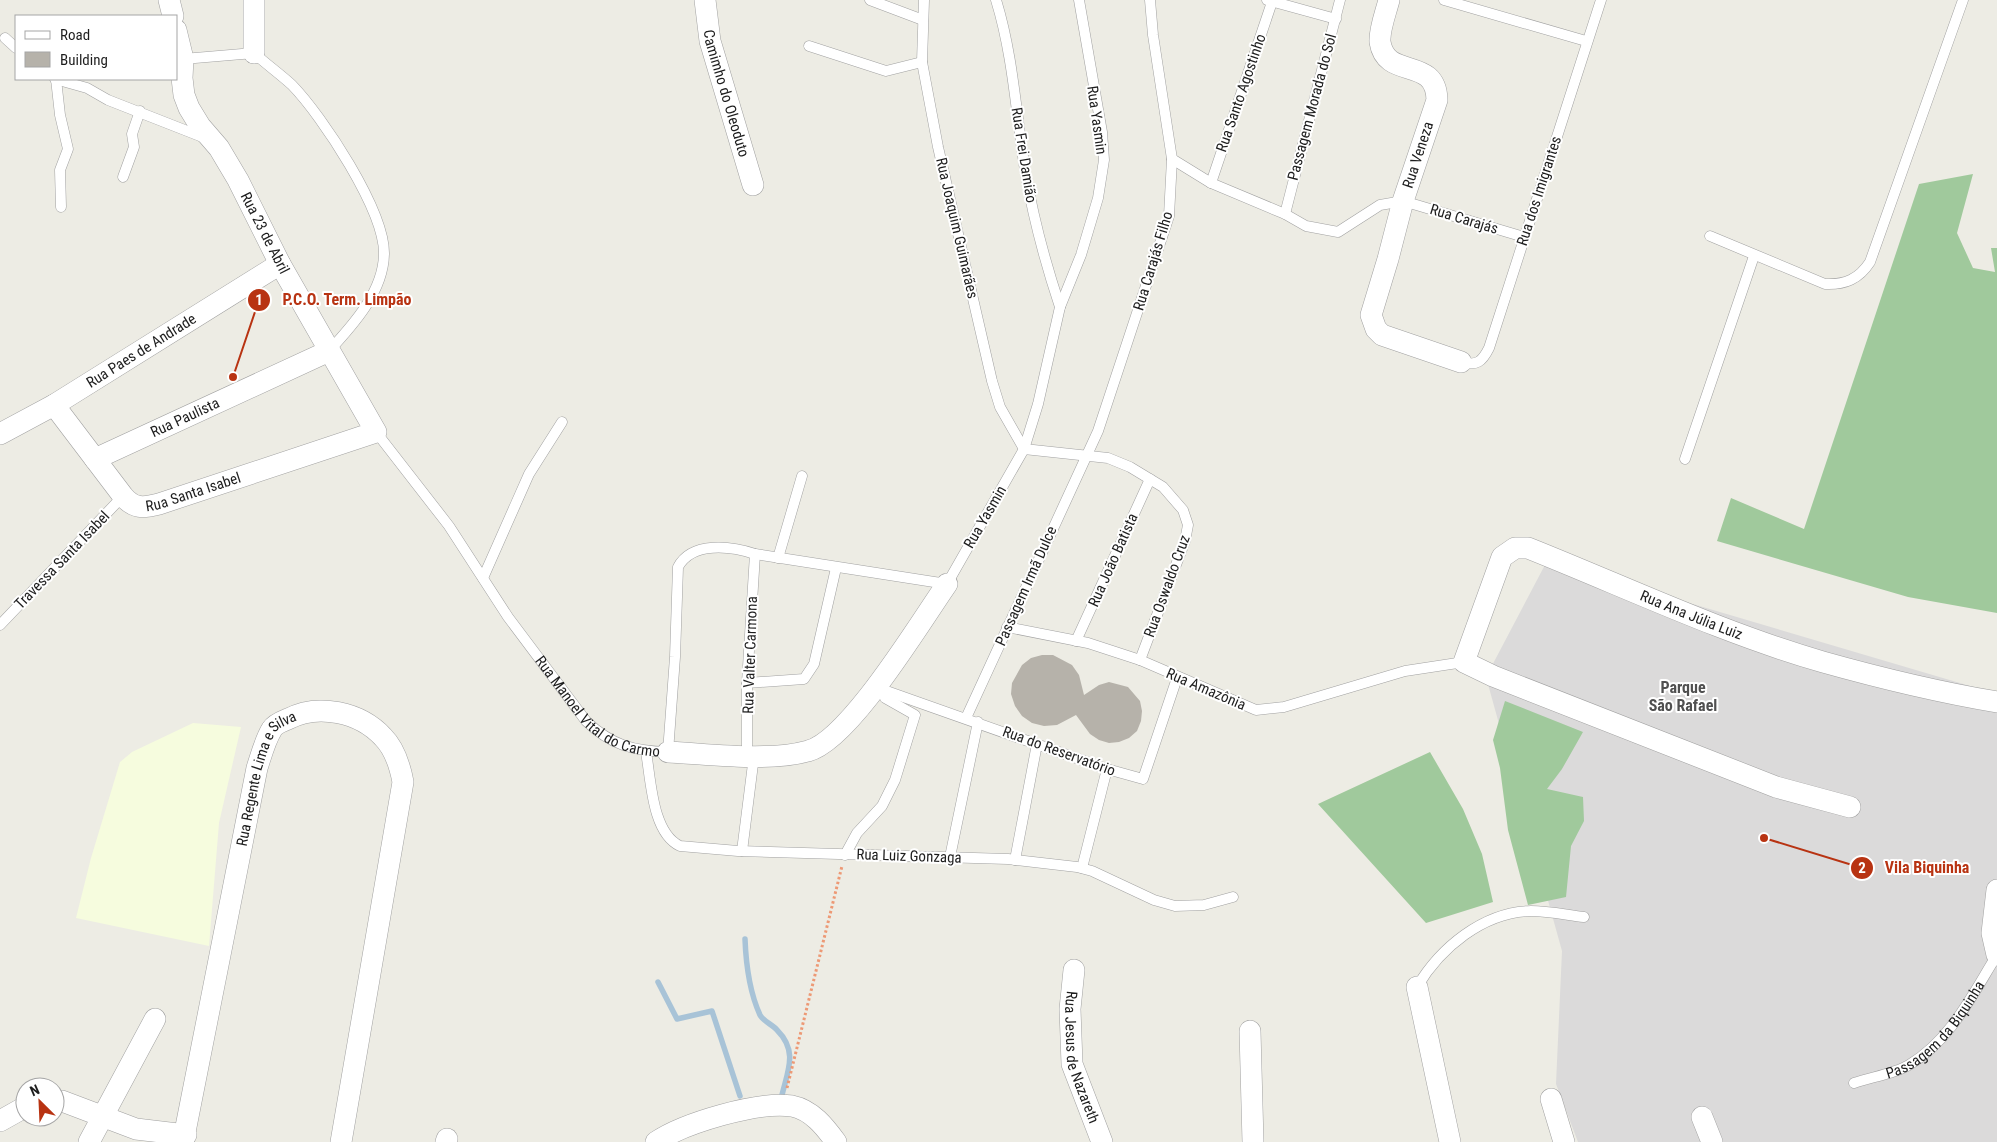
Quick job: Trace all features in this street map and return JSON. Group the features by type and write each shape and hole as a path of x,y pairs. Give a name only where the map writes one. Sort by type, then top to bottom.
{"street":[{"path":"168,0 173,15"},
{"path":"254,0 254,53"},
{"name":"Camimho do Oleoduto","path":"704,0 710,42 753,185"},
{"name":"Rua Veneza","path":"1389,0 1380,40 1384,56 1389,62 1423,73 1436,87 1436,100 1403,201 1371,315 1376,329 1382,335 1461,362"},
{"name":"Rua 23 de Abril","path":"178,38 183,59 182,78 187,102 200,126 214,142 238,180 280,264 376,432"},
{"name":"Rua Paes de Andrade","path":"0,434 54,405 280,264"},
{"name":"Rua Paulista","path":"95,459 329,351"},
{"name":"Rua Santa Isabel","path":"54,405 123,496 131,505 140,508 154,506 376,432"},
{"name":"Rua Ana Júlia Luiz","path":"1464,662 1502,558 1507,552 1520,547 1548,556 1663,604 1822,662 1899,682 1997,702"},
{"name":"Rua Manoel Vital do Carmo","path":"668,752 751,756 809,751 826,742 881,689 947,584"},
{"path":"1464,662 1493,676 1776,787 1850,807"},
{"name":"Rua Regente Lima e Silva","path":"185,1138 223,933 257,768 273,727 300,712 330,710 360,720 383,737 398,760 403,782 341,1142"},
{"path":"1997,890 1992,933 1997,955"},
{"name":"Rua Jesus de Nazareth","path":"1074,970 1070,1009 1072,1064 1102,1142"},
{"path":"1417,987 1450,1142"},
{"path":"89,1142 155,1019"},
{"path":"1250,1031 1253,1142"},
{"path":"1551,1099 1564,1142"},
{"path":"65,1102 102,1115 141,1136 185,1138"},
{"path":"656,1142 683,1129 732,1112 764,1105 794,1106 821,1121 836,1142"},
{"path":"0,1121 15,1113"},
{"path":"1702,1117 1712,1142"}],"lane":[{"path":"870,0 923,20"},
{"name":"Rua Joaquim Guimarães","path":"924,0 922,62 992,381 1000,407 1024,449"},
{"name":"Rua Frei Damião","path":"996,0 1002,19 1013,80 1034,219 1048,273 1060,307"},
{"name":"Rua Yasmin","path":"947,584 1024,449 1038,404 1060,307 1081,255 1098,198 1104,160 1102,132 1079,0"},
{"name":"Rua Carajás Filho","path":"1086,454 1098,431 1169,216 1172,159 1153,35 1150,0"},
{"name":"Passagem Morada do Sol","path":"1285,214 1340,0"},
{"path":"1444,0 1586,41"},
{"name":"Rua dos Imigrantes","path":"1461,362 1472,365 1484,358 1600,0"},
{"path":"1710,236 1754,256 1825,284 1837,284 1852,280 1863,272 1870,262 1963,0"},
{"path":"1269,1 1336,19"},
{"name":"Rua Santo Agostinho","path":"1211,183 1269,1"},
{"path":"5,38 15,47"},
{"path":"809,46 886,71 922,62"},
{"path":"183,59 254,53 291,85 315,112 370,202 382,231 384,254 381,274 361,312 329,351"},
{"path":"55,80 60,115 68,149 60,170 61,207"},
{"path":"59,80 88,88 108,100 214,142"},
{"path":"123,177 134,147 132,134 140,112"},
{"path":"1172,159 1211,183 1285,214 1306,226 1338,232 1380,205 1403,201"},
{"name":"Rua Carajás","path":"1403,201 1524,237"},
{"path":"1685,459 1754,256"},
{"path":"484,578 530,474 562,422"},
{"name":"Rua Manoel Vital do Carmo","path":"376,432 449,526 518,632 586,721 613,743 646,752 668,752"},
{"name":"Rua Oswaldo Cruz","path":"1024,449 1086,454 1108,458 1130,467 1163,487 1177,501 1187,518 1188,525 1185,540 1140,660"},
{"name":"Passagem Irmã Dulce","path":"966,718 1086,454"},
{"path":"778,558 802,476"},
{"name":"Rua João Batista","path":"1076,641 1150,479"},
{"name":"Travessa Santa Isabel","path":"0,625 123,496"},
{"path":"668,752 676,657 678,567 682,558 690,552 702,549 738,549 755,554 836,568 947,584"},
{"name":"Rua Valter Carmona","path":"742,852 751,756 747,683 755,554"},
{"path":"747,683 804,679 814,664 836,568"},
{"name":"Rua Amazônia","path":"1007,627 1076,641 1140,660 1177,678 1256,710 1284,707 1405,671 1464,662"},
{"name":"Rua do Reservatório","path":"881,689 978,722 1107,770 1143,779 1177,678"},
{"path":"845,854 857,833 882,806 895,780 915,715 885,698 881,689"},
{"path":"950,858 978,722"},
{"path":"1015,860 1037,744"},
{"name":"Rua Luiz Gonzaga","path":"646,752 659,823 671,842 690,848 742,852 1015,860 1082,868 1154,900 1175,906 1204,905 1233,897"},
{"path":"1082,868 1107,770"},
{"path":"1417,987 1428,968 1453,943 1502,915 1531,911 1584,917"},
{"name":"Passagem da Biquinha","path":"1854,1083 1908,1066 1933,1047 1961,1013 1997,955"}],"path":[{"path":"783,1106 845,854"}],"shaded area":[{"path":"1547,561 1997,694 1997,1142 1578,1142 1556,1084 1562,951 1486,677"},
{"path":"193,723 241,727 219,823 209,946 76,918 91,858 120,762 132,752"}],"green space":[{"path":"1973,174 1957,233 1973,268 1995,272 1991,248 1997,248 1997,613 1908,597 1717,541 1731,498 1804,529 1919,184"},
{"path":"1505,701 1583,732 1562,769 1547,789 1583,797 1584,821 1571,846 1566,897 1528,905 1508,830 1500,768 1493,740"},
{"path":"1430,752 1463,809 1482,854 1493,902 1426,923 1318,804"}],"building":[{"path":"1053,655 1072,665 1079,675 1084,695 1099,685 1109,682 1128,687 1140,701 1141,721 1137,731 1129,738 1109,743 1099,740 1090,734 1076,715 1057,725 1044,726 1032,723 1022,716 1015,706 1011,694 1012,683 1022,665 1031,658"}],"waterway":[{"path":"745,939 749,978 756,1006 761,1017 775,1028 783,1038 789,1053 789,1069 782,1095"},
{"path":"658,982 677,1019 712,1011 740,1096"}],"place":[{"name":"P.C.O. Term. Limpão","path":"233,377"},
{"name":"Vila Biquinha","path":"1764,838"}],"district":[{"name":"Parque São Rafael","path":"1683,696"}]}
